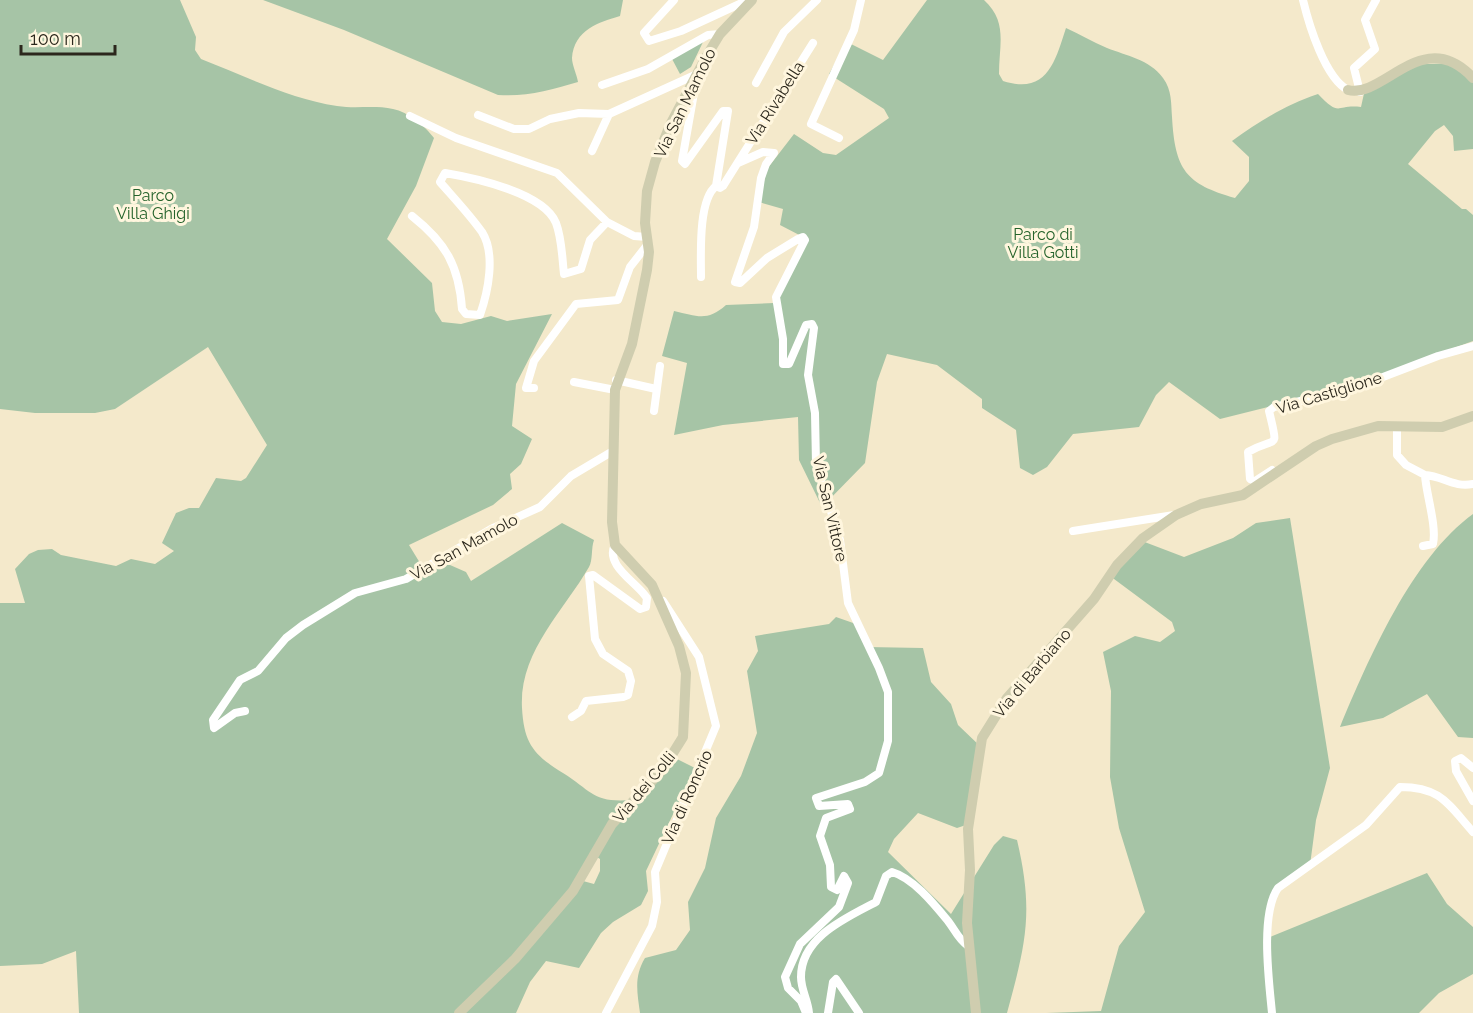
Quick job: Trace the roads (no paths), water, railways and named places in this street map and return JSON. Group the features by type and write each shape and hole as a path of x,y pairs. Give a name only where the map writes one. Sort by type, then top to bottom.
{"main road":[{"name":"Via San Mamolo","path":"615,545 612,531 616,385 637,322 647,270 645,223 647,191 655,162 696,73 720,34 750,0"},
{"path":"1344,91 1360,92 1409,64 1430,59 1459,66 1473,78"},
{"name":"Via di Barbiano","path":"976,1013 968,946 969,818 982,738 1007,698 1094,599 1117,565 1143,538 1176,515 1201,504 1243,495 1316,446 1343,435 1378,426 1436,428 1473,416"},
{"path":"615,545 652,585"},
{"name":"Via dei Colli","path":"459,1013 515,959 573,891 612,824 663,770 682,737 686,673 680,646 652,585"}],"street":[{"path":"674,0 644,33 649,41 681,31 750,0"},
{"name":"Via Rivabella","path":"756,83 784,32 817,0"},
{"path":"839,138 817,129 812,122 854,30 861,0"},
{"path":"1303,0 1328,67 1344,91"},
{"path":"1360,92 1354,68 1375,49 1365,20 1376,0"},
{"name":"Via San Mamolo","path":"602,85 648,69 708,36 720,34"},
{"name":"Via Rivabella","path":"738,163 813,43"},
{"path":"478,115 514,129 529,129 550,119 579,113 609,114 696,73 693,109 682,161 685,164 693,156 723,111 728,111 716,186 712,190 703,215 700,277"},
{"path":"592,152 609,114"},
{"path":"410,116 456,138 557,173 607,222 647,241 630,267 618,300 576,304 534,361 526,388 534,388"},
{"name":"Via San Vittore","path":"738,163 763,152 774,153 766,164 761,178 754,227 735,282 740,284 767,258 798,239 803,237 805,240 776,297 783,339 781,361 783,364 789,364 800,335 806,325 812,324 808,375 815,413 816,464 840,540 848,603 888,692 888,741 879,773 865,782 816,798 819,806 848,804 850,809 825,818 820,836 830,865 831,887 837,890 844,876 848,883 839,907 800,944 785,977 788,988 801,1002 807,1013"},
{"path":"716,186 723,186 738,163"},
{"path":"412,216 439,242 460,280 462,309 474,316 480,315 490,284 487,253 483,234 440,182 445,173 466,176 529,197 541,205 556,222 564,274 581,269 590,240 607,222"},
{"name":"Via Castiglione","path":"1282,470 1275,468 1255,481 1250,479 1248,452 1271,444 1276,435 1269,411 1349,390 1438,356 1473,346"},
{"path":"654,411 660,366"},
{"path":"574,382 656,389"},
{"path":"1397,426 1397,455 1406,465 1425,475 1437,475 1454,485 1473,484"},
{"name":"Via San Mamolo","path":"245,711 234,713 213,728 213,720 240,680 258,670 286,638 303,625 354,593 406,579 491,529 540,507 571,476 613,451"},
{"path":"1423,546 1433,544 1435,532 1431,521 1425,475"},
{"name":"Via di Barbiano","path":"1073,531 1176,515"},
{"name":"Via San Mamolo","path":"572,717 581,711 586,701 623,697 630,690 631,681 627,671 603,654 595,639 589,576 593,575 640,609 646,607 647,598 614,562 612,550 615,545"},
{"name":"Via di Roncrio","path":"606,1013 652,926 657,902 655,872 716,726 699,657 652,585"},
{"path":"1473,768 1461,758 1455,761 1456,771 1473,801"},
{"path":"1272,1013 1269,958 1270,910 1272,897 1278,888 1366,825 1400,787 1431,790 1441,796 1473,832"},
{"name":"Via San Vittore","path":"807,1013 801,975 805,958 814,942 828,930 876,902 886,876 892,872 900,875 926,897 948,921 960,940 968,946"},
{"path":"828,1013 833,982 836,979 859,1013"}],"park label":[{"name":"Parco Villa Ghigi","path":"153,204"},
{"name":"Parco di Villa Gotti","path":"1043,243"}]}
